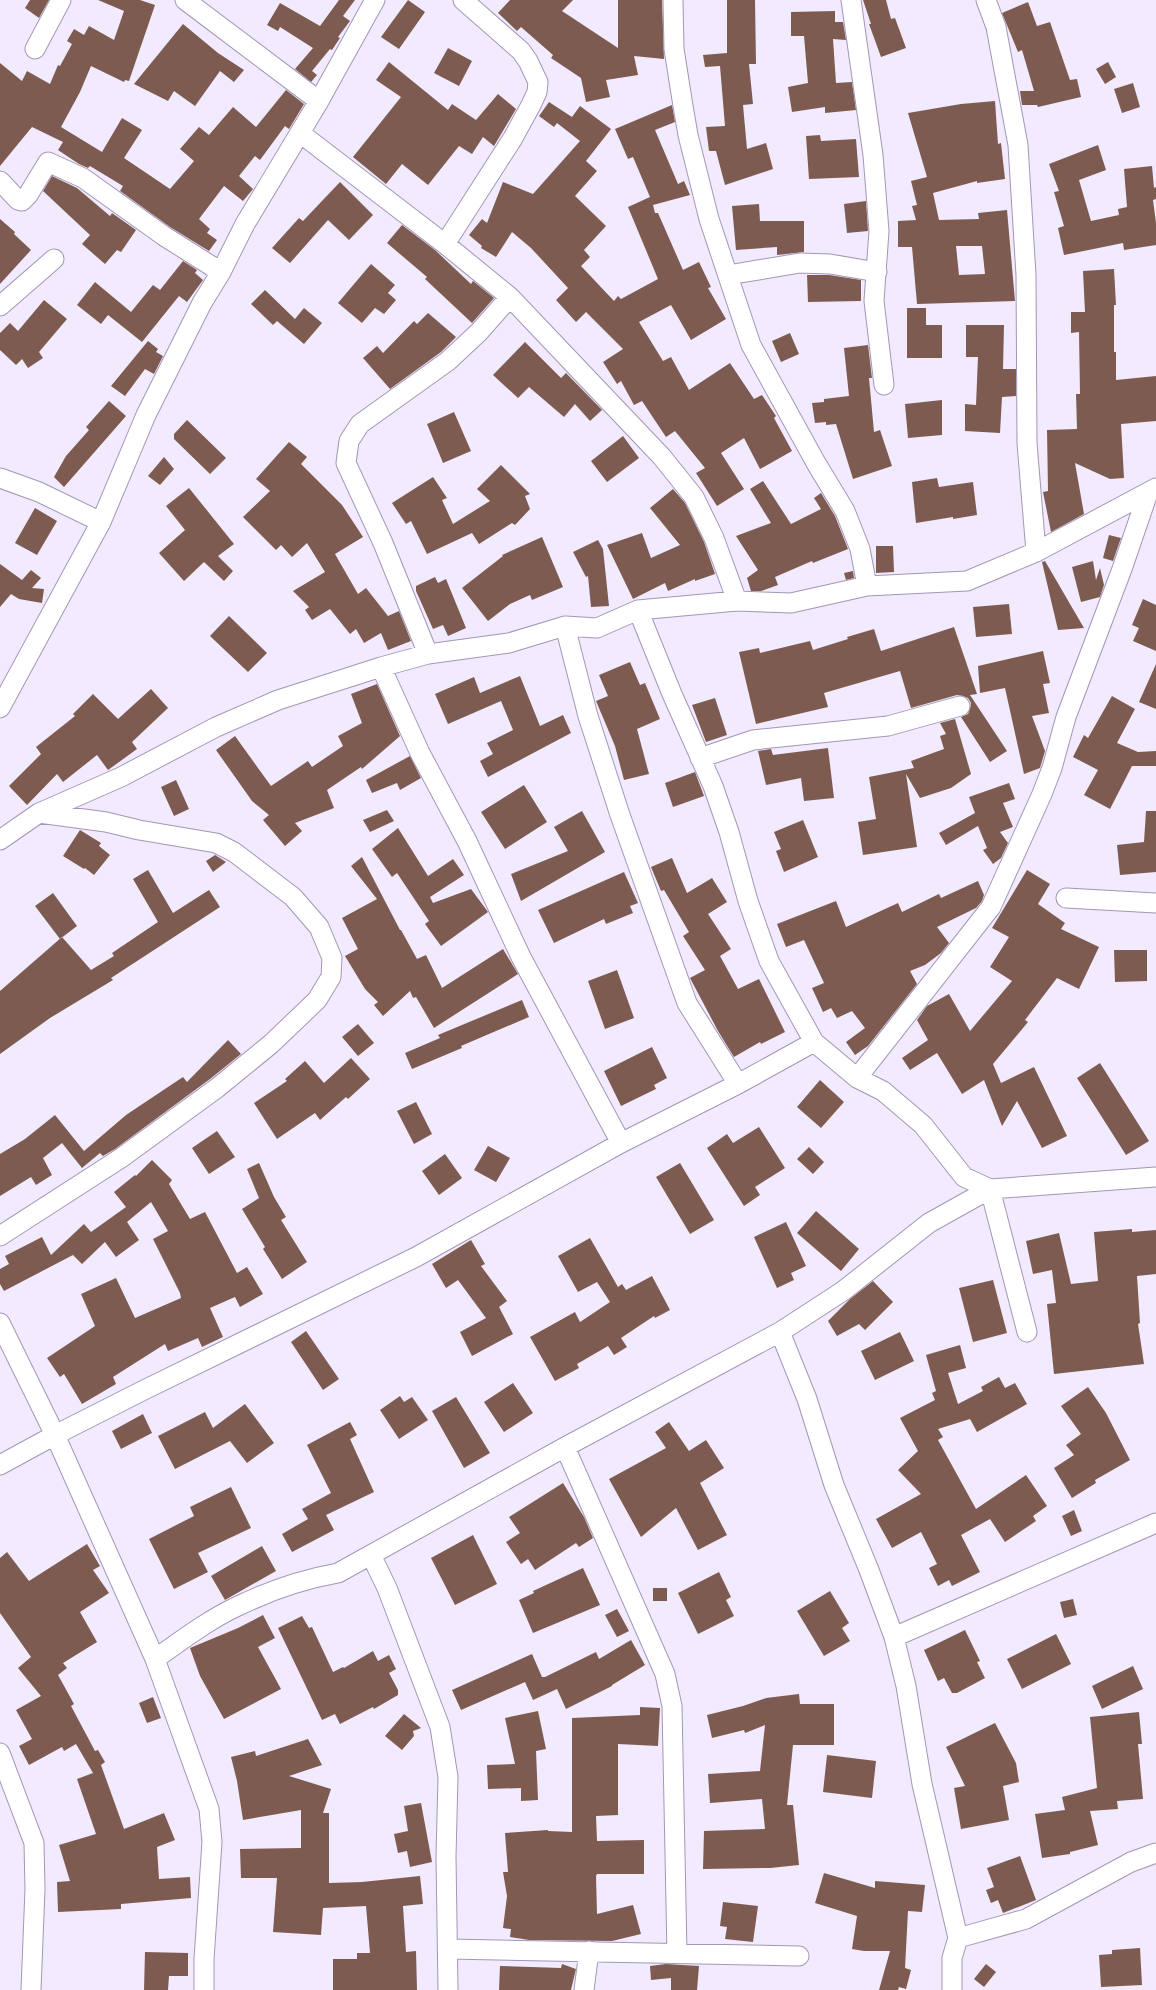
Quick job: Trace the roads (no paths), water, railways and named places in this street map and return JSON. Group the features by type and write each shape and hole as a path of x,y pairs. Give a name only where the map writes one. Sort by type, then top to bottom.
{"street":[{"path":"35,49 61,0"},
{"path":"184,0 319,102"},
{"path":"0,708 101,522 146,415 202,303 221,272 245,224 319,102 375,0"},
{"path":"445,244 513,138 537,92 538,82 528,61 521,51 463,0"},
{"path":"672,0 674,49 688,135 709,219 751,345 816,463 846,511 860,549 867,586"},
{"path":"851,0 873,155 879,232 874,301 884,385"},
{"path":"986,0 996,27 1018,145 1026,275 1027,443 1036,552"},
{"path":"300,133 445,244 510,297 662,457 694,497 714,538 737,601"},
{"path":"0,180 18,200 22,200 28,195 48,162 83,178 164,236 221,272"},
{"path":"0,306 54,259"},
{"path":"728,275 800,263 830,264 877,272"},
{"path":"428,654 383,543 346,463 349,441 360,424 448,361 479,332 510,297"},
{"path":"0,478 34,490 101,522"},
{"path":"0,840 39,813 121,777 216,727 278,700 381,667 428,654 509,643 565,626 597,628 638,610 737,601 791,603 867,586 967,581 1036,552 1152,491"},
{"path":"857,1078 991,907 1042,794 1052,768 1066,717 1152,491"},
{"path":"638,610 672,694 713,786 729,832 748,901 769,961 814,1042 857,1078 882,1091 923,1125 964,1177 990,1188"},
{"path":"565,626 588,716 620,815 687,1003 738,1084"},
{"path":"381,667 420,753 467,841 521,957 621,1143"},
{"path":"700,758 753,740 888,726 960,706"},
{"path":"0,1236 121,1158 217,1088 271,1044 317,1000 331,977 332,958 319,927 293,897 234,852 216,843 139,830 106,822 39,813"},
{"path":"1066,898 1156,903"},
{"path":"0,1465 55,1434 416,1257 621,1143 738,1084 814,1042"},
{"path":"155,1659 197,1629 238,1606 318,1576 338,1573 565,1447 780,1332 843,1292 929,1223 990,1188 1156,1177"},
{"path":"990,1188 1027,1332"},
{"path":"0,1323 55,1434 155,1659 209,1809 212,1842 204,1959 204,1990"},
{"path":"780,1332 808,1399 834,1485 869,1570 894,1637 906,1686 922,1784 958,1938 952,1958 952,1990"},
{"path":"565,1447 665,1674 672,1706 677,1953"},
{"path":"894,1637 1156,1523"},
{"path":"371,1555 387,1588 440,1727 448,1777 446,1856 448,1990"},
{"path":"0,1753 34,1843 35,1889 31,1990"},
{"path":"958,1938 1026,1920 1131,1862 1156,1853"},
{"path":"448,1948 799,1956"},
{"path":"584,1990 588,1951"}]}
